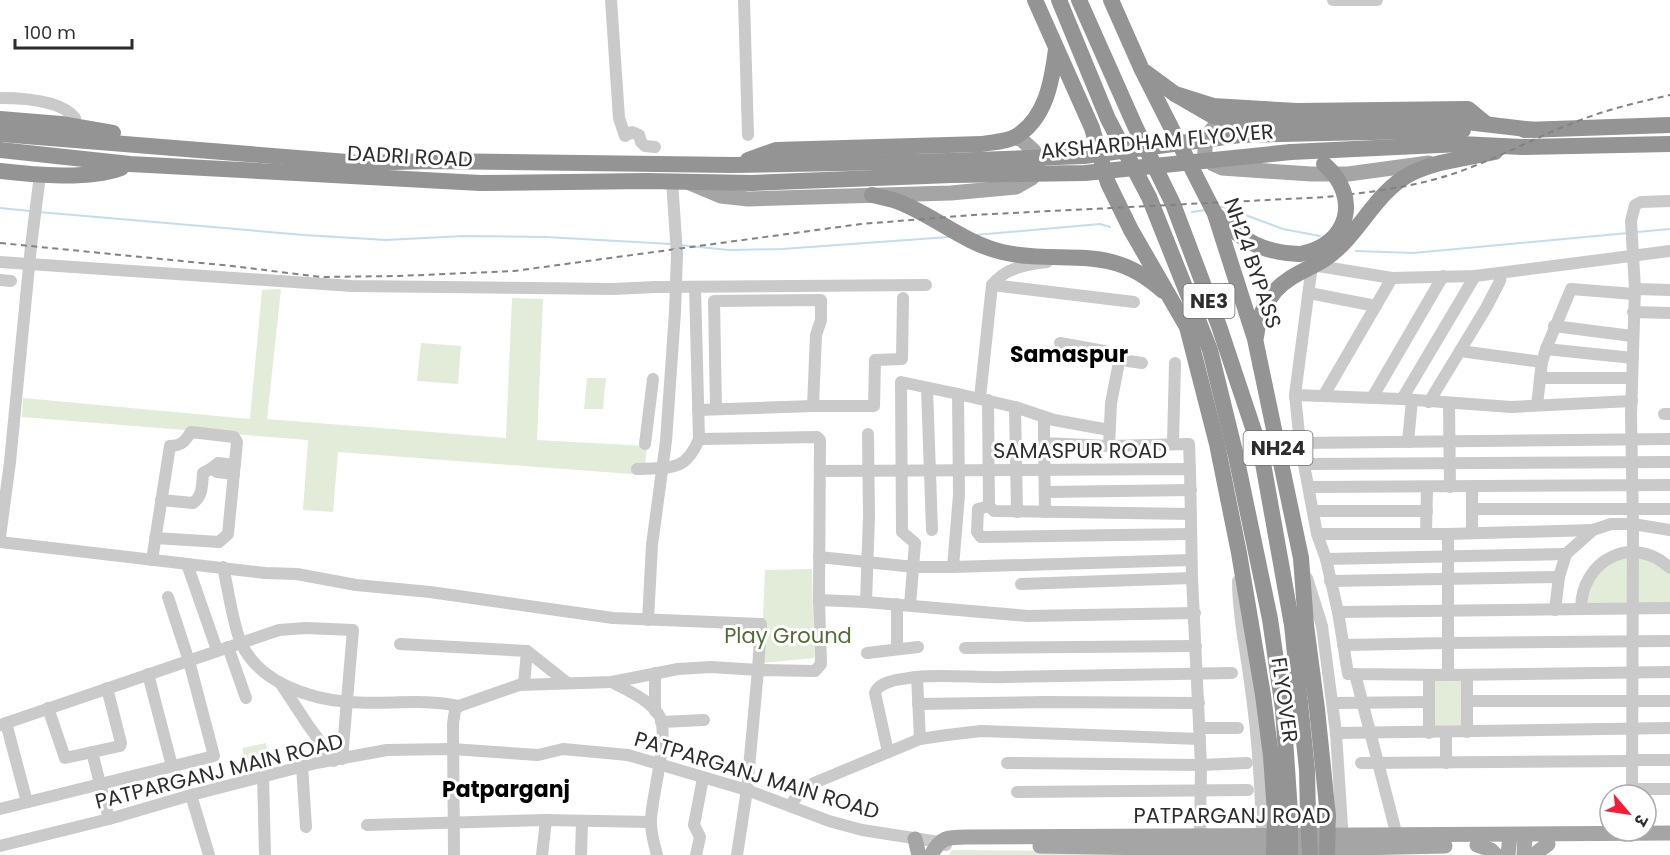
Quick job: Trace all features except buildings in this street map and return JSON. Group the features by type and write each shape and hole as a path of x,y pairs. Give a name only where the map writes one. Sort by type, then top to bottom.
{"highway":[{"path":"1035,0 1092,128 1108,183 1131,230 1187,327 1217,444 1239,553"},
{"name":"NE3","path":"1059,0 1108,119 1149,197 1204,330 1236,456 1270,619 1283,709 1290,812 1290,855"},
{"name":"NE3","path":"1079,0 1135,126 1173,204 1245,401 1261,452 1298,615 1310,855"},
{"name":"NH24 BYPASS","path":"1111,0 1142,70 1215,214 1256,339 1300,558"},
{"path":"732,165 776,150 982,144 1015,137 1030,124 1041,109 1049,92 1056,48"},
{"path":"1142,70 1195,108 1239,121 1458,121 1535,130 1670,125"},
{"path":"1174,94 1212,106 1297,111 1468,109 1486,124"},
{"path":"0,118 178,140 236,153"},
{"name":"AKSHARDHAM FLYOVER","path":"680,181 752,183 951,175 1085,173 1535,130"},
{"path":"0,134 236,153"},
{"name":"AKSHARDHAM FLYOVER","path":"732,165 1084,156 1240,135 1462,137 1522,147"},
{"path":"1256,339 1262,313 1276,290 1286,281 1325,259 1339,247 1391,188 1426,167 1522,147 1670,144"},
{"path":"0,150 130,165"},
{"path":"1215,214 1234,233 1249,243 1279,254 1300,255 1325,246 1342,224 1346,211 1344,191 1334,173 1324,164 1291,152"},
{"name":"DADRI ROAD","path":"236,153 360,163 430,161 732,165"},
{"path":"0,171 40,175 108,172 130,165"},
{"name":"DADRI ROAD","path":"130,165 480,183 680,181"},
{"path":"872,195 898,201 966,239 985,247 1020,255 1094,257 1125,265 1153,282 1175,305"},
{"name":"FLYOVER","path":"1239,553 1263,695 1275,813 1264,849"},
{"name":"FLYOVER","path":"1300,558 1298,615 1325,777 1328,816 1327,855"}],"main road":[{"path":"1224,118 1213,127 1204,141 1205,155 1213,164 1222,168 1348,174 1389,167 1452,161"},
{"path":"680,181 721,196 748,199 951,193 1016,187 1032,178 1038,166 1029,144 1015,137"},
{"name":"PATPARGANJ ROAD","path":"940,849 951,837 1200,835 1264,849"},
{"name":"PATPARGANJ ROAD","path":"1343,847 1397,836 1519,846"},
{"path":"1519,846 1598,836"},
{"path":"915,839 920,855"},
{"path":"1519,846 1670,843"},
{"path":"1477,845 1491,850 1496,855"},
{"name":"PATPARGANJ ROAD","path":"940,849 1519,846"}],"street":[{"path":"610,0 619,118 625,136 632,132 639,135 645,146 655,147"},
{"path":"744,0 748,135"},
{"path":"1333,0 1377,0"},
{"path":"0,98 28,100 62,108 75,118"},
{"path":"0,537 4,483 40,175"},
{"path":"648,620 652,545 666,441 675,312 680,181"},
{"path":"1632,783 1634,701 1631,439 1634,291 1631,221 1635,205 1641,202 1670,201"},
{"path":"1670,251 1633,248 1501,274 1475,276 1392,278 1312,265 1296,395 1300,443 1317,534 1326,559 1338,612 1348,674 1670,672"},
{"path":"1078,256 1014,268 999,276 992,285 984,399 989,506 994,512 1191,514"},
{"path":"0,262 352,286 613,289 926,285"},
{"path":"1429,402 1486,308 1500,281 1501,274"},
{"path":"1372,398 1443,276"},
{"path":"1408,442 1407,400 1475,276"},
{"path":"1324,395 1392,278"},
{"path":"992,285 1134,302"},
{"path":"637,469 683,464 693,454 699,439 695,287"},
{"path":"713,287 716,409"},
{"path":"1537,405 1545,349 1571,289 1670,290"},
{"path":"1309,293 1376,306"},
{"path":"698,410 874,406 875,360 902,359 903,298"},
{"path":"714,301 821,300 821,320 816,335 813,406"},
{"path":"1633,312 1670,313"},
{"path":"1554,326 1632,336"},
{"path":"1059,343 1104,351 1134,363 1142,363"},
{"path":"1545,349 1633,358"},
{"path":"1460,351 1542,362"},
{"path":"1110,446 1111,403 1120,357"},
{"path":"1173,444 1175,363"},
{"path":"1540,378 1632,378"},
{"path":"645,444 653,379"},
{"path":"897,649 903,605 914,567 915,543 902,532 901,382 984,399 1065,423 1109,430"},
{"path":"927,388 932,471 932,530"},
{"path":"953,567 958,515 958,394"},
{"path":"1296,395 1510,407 1632,401"},
{"path":"1449,404 1450,487"},
{"path":"1015,407 1017,512"},
{"path":"1044,417 1045,512"},
{"path":"155,538 219,542 228,534 237,442 234,437 191,432 182,444 170,446 155,538 157,561"},
{"path":"866,602 867,434"},
{"path":"454,855 452,749 455,710 459,706 524,684 612,682 678,669 711,667 758,670 815,671 819,669 821,664 820,440 817,437 699,439"},
{"path":"1300,443 1670,439"},
{"path":"1044,443 1110,446 1189,444 1190,469"},
{"path":"1304,464 1670,462"},
{"path":"161,500 196,501 201,493 203,473 212,468 217,472 234,469"},
{"name":"SAMASPUR ROAD","path":"820,471 1190,469 1191,560 1201,765 1200,835"},
{"path":"1309,487 1670,485"},
{"path":"1472,487 1472,533"},
{"path":"1426,534 1427,488"},
{"path":"1045,492 1191,490"},
{"path":"989,506 978,509 977,532 981,537 1191,534"},
{"path":"1472,509 1670,509"},
{"path":"1313,511 1427,511"},
{"path":"1317,534 1448,534 1593,530 1611,524 1633,524 1670,530"},
{"path":"1555,610 1559,577 1566,554 1593,530"},
{"path":"1448,534 1448,675"},
{"path":"0,542 157,561 297,574 356,585 430,592 613,618 761,624 747,790 736,855"},
{"path":"1239,553 1238,608 1252,693 1264,849"},
{"path":"1326,559 1566,554"},
{"path":"1581,609 1581,595 1589,576 1600,564 1617,554 1647,554 1663,561 1670,568"},
{"path":"819,557 914,567 1191,560"},
{"path":"1300,558 1322,626 1336,733 1343,847"},
{"path":"187,564 246,698"},
{"path":"223,567 241,643 258,668 274,681 322,697 348,702 432,702 459,706"},
{"path":"1330,581 1559,577"},
{"path":"1021,584 1192,578"},
{"path":"0,809 214,756 189,661 168,597"},
{"path":"819,600 1018,615 1195,613"},
{"path":"1338,612 1670,608"},
{"path":"27,802 3,724 279,630 306,628 353,630 348,702 338,760"},
{"path":"1343,645 1670,641"},
{"path":"400,644 527,651 566,682"},
{"path":"867,653 918,646"},
{"path":"965,648 1196,646"},
{"path":"524,684 527,651"},
{"path":"655,673 659,765 650,822 657,855"},
{"path":"888,752 875,693 876,688 881,684 917,677 990,678 1232,673"},
{"path":"148,674 172,766"},
{"path":"1355,674 1397,836"},
{"path":"1429,675 1429,733"},
{"path":"1467,675 1467,732"},
{"path":"917,677 920,739"},
{"path":"612,682 645,701 658,716 704,720"},
{"path":"281,684 308,725 338,760"},
{"path":"48,708 64,757 121,745 107,688"},
{"path":"1467,701 1670,700"},
{"path":"1333,703 1429,702"},
{"path":"918,704 1199,703"},
{"path":"790,805 799,794 814,783 920,739 981,731 1200,734 1238,728"},
{"path":"1336,733 1670,728"},
{"path":"1446,732 1446,763"},
{"name":"PATPARGANJ MAIN ROAD","path":"0,845 109,819 302,766 387,750 452,749 538,754 563,748 628,755 747,790 829,821 862,830 915,839 940,849"},
{"path":"92,752 109,819"},
{"path":"1361,763 1670,760"},
{"path":"1007,764 1201,765 1247,763"},
{"path":"302,766 306,827"},
{"path":"263,776 265,855"},
{"path":"696,855 700,837 694,825 703,778"},
{"path":"1017,792 1248,790"},
{"path":"191,795 209,855"},
{"path":"367,825 546,820 650,822"},
{"path":"542,855 546,820"},
{"path":"581,855 582,821"}],"green space":[{"path":"281,289 267,419 506,438 512,298 543,299 537,440 647,446 644,475 338,452 333,512 303,510 308,440 22,417 23,398 250,419 262,290"},
{"path":"421,343 461,346 458,384 417,381"},
{"path":"587,378 606,378 603,409 584,409"},
{"path":"1623,555 1642,556 1670,573 1670,603 1584,605 1593,575"},
{"name":"Play Ground","path":"812,569 814,658 761,663 765,570"},
{"path":"1431,679 1464,679 1463,725 1430,726"},
{"path":"266,743 269,765 247,770 242,748"},
{"path":"952,850 1204,852 1244,855 949,855"}],"waterway":[{"path":"1219,207 1283,229 1320,236"},
{"path":"0,208 30,211"},
{"path":"1192,212 1205,210"},
{"path":"39,212 386,240 463,236 546,237 671,244"},
{"path":"975,235 1100,224 1110,227"},
{"path":"1637,232 1670,229"},
{"path":"1356,251 1413,253 1628,233"},
{"path":"679,245 729,250 782,249 949,237"}],"railway":[{"path":"0,243 321,277 514,271 861,224 973,215 1326,197 1380,190 1417,184 1452,174 1589,117 1670,95"}],"district":[{"name":"Samaspur","path":"1069,354"},
{"name":"Patparganj","path":"506,789"}]}
